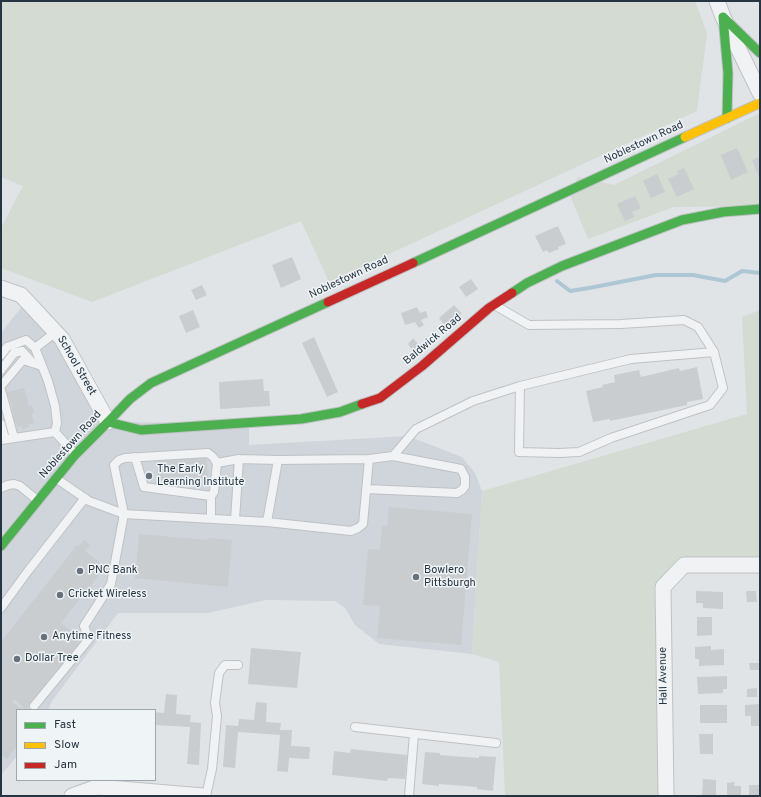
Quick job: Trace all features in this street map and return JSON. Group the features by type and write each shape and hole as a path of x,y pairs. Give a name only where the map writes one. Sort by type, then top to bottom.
{"main road":[{"path":"723,17 760,53"},
{"path":"723,17 728,73 727,118"},
{"name":"Noblestown Road","path":"1,546 75,455 130,399 151,383 760,104"},
{"name":"Baldwick Road","path":"108,422 141,430 301,419 340,412 380,398 422,366 494,305 527,283 562,266 682,220 723,212 760,209"}],"street":[{"path":"717,1 723,17 760,94"},
{"name":"School Street","path":"1,288 21,295 62,338 108,422"},
{"name":"Hall Avenue","path":"666,796 663,588 684,565 760,565"},
{"path":"72,796 97,787 203,796"}],"lane":[{"path":"494,305 529,324 621,324 684,320 698,327 714,352 723,388 710,405 611,438 579,452 559,453 520,452 520,386"},
{"path":"35,348 56,332"},
{"path":"1,355 7,347 26,340 35,348 48,381 55,406 57,423 55,432"},
{"path":"1,370 14,353 22,351 34,363"},
{"path":"393,456 416,429 473,401 520,386 631,360 714,352"},
{"path":"1,386 23,360 42,366"},
{"path":"1,390 14,438"},
{"path":"1,424 3,440 55,432"},
{"path":"55,432 75,455"},
{"path":"34,706 89,639 84,626 111,584 124,514 114,465 118,460 135,457 208,453 217,463 214,492 211,496 211,519"},
{"path":"217,463 239,459 369,459 393,456 461,469 465,477 465,486 457,493 366,489"},
{"path":"135,457 144,487 211,496"},
{"path":"235,520 239,459"},
{"path":"56,478 89,501 124,514 267,522 351,531 363,524 369,459"},
{"path":"267,522 278,460"},
{"path":"1,488 8,484 14,484 20,486 38,500"},
{"path":"1,608 85,498"},
{"path":"206,796 212,769 217,716 215,703 219,673 225,665 238,665"},
{"path":"354,727 496,743"},
{"path":"409,796 414,734"}],"shaded area":[{"path":"1,1 695,1 707,33 697,111 329,282 301,221 92,302 1,268 1,228 23,186 1,177"},
{"path":"760,113 760,206 674,207 588,239 570,195 578,177 614,185"},
{"path":"27,300 62,339 108,422 249,423 249,445 408,436 462,457 475,473 482,491 472,654 379,644 355,625 345,608 335,601 266,600 208,613 118,613 52,701 48,709 16,709 16,757 1,775 1,333"},
{"path":"760,310 760,570 678,570 664,595 666,796 505,796 499,662 472,654 482,491 747,414 742,317"}],"building":[{"path":"737,148 748,172 731,180 721,155"},
{"path":"760,157 760,179 752,160"},
{"path":"684,168 694,189 677,197 668,179 679,174 677,171"},
{"path":"657,174 665,192 651,198 643,181"},
{"path":"635,196 641,208 632,212 634,217 625,221 617,204"},
{"path":"558,226 566,244 549,253 547,250 543,252 535,236"},
{"path":"292,257 301,279 281,288 272,265"},
{"path":"471,279 478,289 466,297 459,287"},
{"path":"202,285 207,295 196,300 191,290"},
{"path":"454,305 462,314 446,327 439,318"},
{"path":"417,307 420,313 426,311 428,317 421,320 424,325 419,328 415,322 405,325 401,313"},
{"path":"193,310 200,327 186,333 179,316"},
{"path":"314,337 338,392 327,397 302,343"},
{"path":"413,338 422,349 415,354 408,344"},
{"path":"697,367 703,399 687,402 687,405 610,421 610,419 593,422 586,391 603,387 602,385 615,382 614,375 639,370 641,377 679,368 680,371"},
{"path":"263,379 264,391 269,391 270,406 220,409 219,382"},
{"path":"24,388 29,406 32,405 34,413 31,413 34,423 29,424 29,427 22,429 21,426 17,427 16,422 12,423 10,416 14,415 10,399 6,400 4,393"},
{"path":"203,455 203,458 206,457 208,478 174,482 174,479 158,481 156,459 188,456 188,459"},
{"name":"Bowlero Pittsburgh","path":"389,507 472,514 461,645 377,638 380,606 363,605 368,549 380,550 382,526 387,526"},
{"path":"139,534 207,540 208,538 232,540 228,587 135,578"},
{"path":"84,540 90,545 85,551 105,567 61,623 82,639 27,709 15,699 12,702 21,709 16,709 16,747 7,759 1,754 1,642 77,545 79,546"},
{"path":"696,591 723,592 723,609 703,608 703,603 696,603"},
{"path":"746,591 756,591 757,602 747,602"},
{"path":"697,617 712,617 712,635 697,636"},
{"path":"711,646 711,650 724,649 724,665 699,666 699,659 695,659 695,647"},
{"path":"251,648 301,652 297,688 248,684"},
{"path":"749,663 760,663 760,670 750,670"},
{"path":"727,676 727,689 723,689 723,693 698,694 697,677"},
{"path":"757,688 757,697 747,697 747,689"},
{"path":"166,694 177,695 176,714 191,715 190,722 201,723 199,765 187,764 190,727 156,725 156,712 164,713"},
{"path":"256,702 267,703 266,722 281,723 280,730 292,730 291,746 310,747 309,759 289,758 288,772 277,771 280,735 238,732 235,768 223,767 226,725 238,726 239,719 254,720"},
{"path":"760,704 760,726 751,726 751,716 745,716 745,705"},
{"path":"700,705 727,705 727,723 700,723"},
{"path":"699,734 713,734 713,754 700,754"},
{"path":"351,749 407,755 405,779 388,778 387,781 332,775 334,751 350,753"},
{"path":"425,752 440,753 440,755 479,758 479,756 496,757 493,791 477,789 477,787 422,784"},
{"path":"703,779 716,780 716,796 702,796"},
{"path":"735,782 734,786 741,786 741,796 727,796 727,783"},
{"path":"749,785 760,785 760,796 749,796"}],"waterway":[{"path":"557,281 570,291 656,275 693,275 725,281 742,271 760,273"}],"traffic: fast":[{"path":"723,17 728,73 727,118"},
{"path":"723,17 760,53"},
{"path":"413,263 685,137"},
{"path":"512,293 527,283 562,266 682,220 723,212 760,209"},
{"path":"108,422 130,399 151,383 328,302"},
{"path":"1,546 75,455 108,422 141,430 301,419 340,412 362,404"}],"traffic: slow":[{"path":"685,137 760,103"}],"traffic: jam":[{"path":"328,302 413,263"},
{"path":"362,404 380,398 422,366 489,308 512,293"}],"place":[{"name":"The Early Learning Institute","path":"149,476"},
{"name":"PNC Bank","path":"80,571"},
{"name":"Bowlero Pittsburgh","path":"416,577"},
{"name":"Cricket Wireless","path":"60,595"},
{"name":"Anytime Fitness","path":"44,637"},
{"name":"Dollar Tree","path":"17,659"}]}
